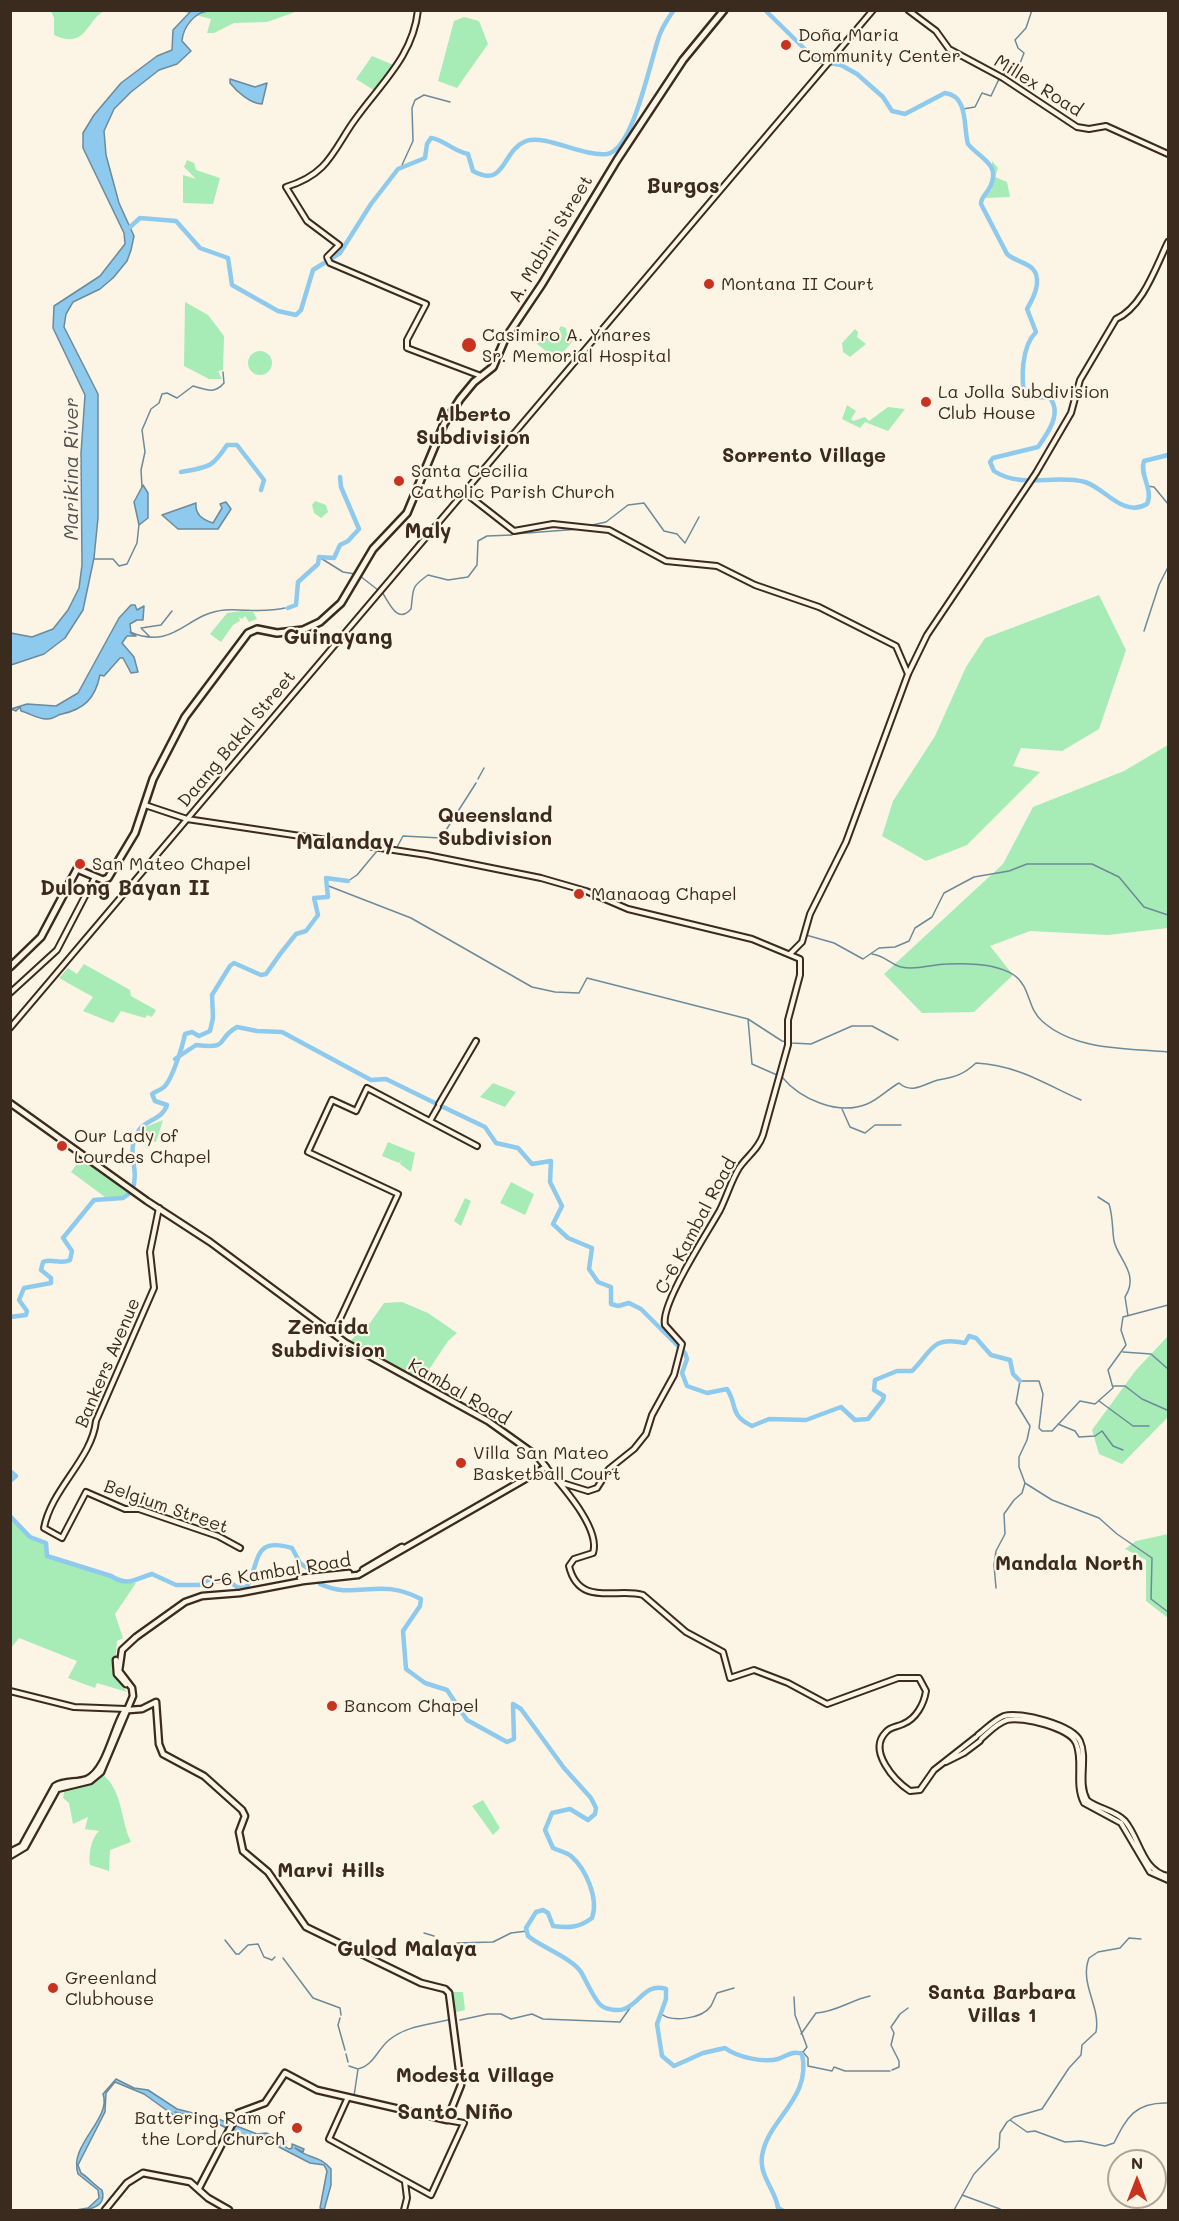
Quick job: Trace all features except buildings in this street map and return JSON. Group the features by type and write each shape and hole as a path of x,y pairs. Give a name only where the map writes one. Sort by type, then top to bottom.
{"main road":[{"name":"A. Mabini Street","path":"145,805 155,775 185,717 248,633 257,629 291,632 316,625 339,605 373,549 407,513 444,424 462,396 481,375 495,365 505,339 539,290 601,185 672,76 724,10"},
{"path":"10,967 41,937 77,870 105,880 110,875 135,833 145,805"},
{"name":"Kambal Road","path":"10,1103 210,1242 333,1334 488,1421 545,1466"},
{"name":"C-6 Kambal Road","path":"128,1709 133,1692 119,1671 121,1653 129,1642 175,1608 202,1596 247,1592 310,1578 363,1570 545,1466"},
{"path":"10,1854 24,1849 38,1818 57,1789 90,1781 104,1767 128,1709 142,1709 156,1702 159,1744 163,1754 204,1776 242,1810 245,1816 239,1839 243,1851 268,1872 306,1927 421,1983 448,1991 461,2085 447,2120 309,2088 285,2073 268,2100 240,2112 199,2188"},
{"path":"105,2211 127,2183 138,2174 181,2179 199,2188 208,2198 229,2211"}],"street":[{"path":"418,10 412,41 397,68 354,120 322,168 302,182 286,187 307,221 339,245 327,258 330,263 426,304 406,347 481,375"},
{"name":"Daang Bakal Street","path":"10,1028 873,10"},
{"name":"Millex Road","path":"908,10 936,32 949,49 1003,78 1077,127 1089,129 1106,126 1168,154"},
{"path":"145,805 187,819 427,855 506,870 562,883 598,895 628,909 752,939 790,954 802,942 810,914 846,842 908,674 927,635 1036,473 1071,413 1080,380 1116,319 1126,314 1144,290 1168,242"},
{"path":"464,492 514,531 553,524 609,530 666,561 717,566 755,585 838,614 896,646 908,674"},
{"path":"10,993 57,950 95,877"},
{"name":"C-6 Kambal Road","path":"559,1482 584,1490 595,1490 612,1465 641,1442 672,1381 682,1348 664,1323 670,1300 738,1170 760,1145 789,1043 789,1016 801,966 800,959 790,954"},
{"path":"430,1121 476,1041"},
{"path":"333,1334 398,1194 308,1152 332,1100 356,1112 367,1088 477,1146"},
{"name":"Bankers Avenue","path":"54,1534 44,1528 47,1518 64,1482 96,1430 96,1421 154,1288 150,1252 159,1208"},
{"name":"Kambal Road","path":"545,1466 582,1514 593,1536 593,1553 574,1559 569,1566 572,1575 584,1588 606,1595 643,1595 686,1632 723,1652 730,1678 754,1670 788,1683 827,1704 898,1678 919,1678 925,1686 924,1701 911,1720 884,1734 880,1742 881,1753 893,1778 913,1792 920,1790 942,1763 963,1751 980,1736 1002,1722 1017,1719 1069,1734 1077,1747 1079,1791 1084,1803 1121,1823 1150,1872 1158,1878 1168,1878"},
{"name":"Belgium Street","path":"54,1534 62,1538 84,1493 125,1509 152,1512 218,1536 240,1548"},
{"path":"10,1691 74,1707 128,1709"},
{"path":"348,2097 328,2138 431,2195 464,2123 447,2120"},
{"path":"404,2211 407,2198 405,2181"}],"green space":[{"path":"51,11 104,11 79,37 65,39 54,35 54,18"},
{"path":"180,11 298,11 267,22 234,23 214,33 207,33 211,19"},
{"path":"464,17 479,21 488,44 457,88 438,81 454,21"},
{"path":"372,56 396,66 375,91 356,79"},
{"path":"187,160 194,163 196,170 220,178 213,204 183,203 183,175 196,179 184,167"},
{"path":"992,161 998,168 995,177 1007,182 1010,197 984,198 992,189"},
{"path":"185,302 208,315 224,336 223,370 218,371 222,379 209,379 184,366"},
{"path":"561,326 566,328 567,334 575,338 557,360 536,343 538,338 543,340 550,330 561,333 559,329"},
{"path":"855,329 858,332 857,337 866,344 850,357 843,352 842,343"},
{"path":"260,351 265,352 271,358 271,368 265,374 260,375 255,374 249,368 248,363 249,358 255,352"},
{"path":"847,405 856,411 851,419 853,421 865,417 869,421 888,407 905,409 888,431 865,422 860,428 842,419"},
{"path":"315,501 326,505 328,512 321,518 314,513 312,505"},
{"path":"1099,595 1126,650 1099,729 1062,751 1021,748 1013,766 1040,772 967,845 926,861 882,836 893,801 935,736 966,667 985,638"},
{"path":"253,612 257,619 249,622 245,616 242,619 239,617 240,621 233,625 221,642 210,634 227,613"},
{"path":"1168,745 1168,928 1108,935 1030,931 990,946 1013,975 974,1012 922,1013 884,974 1003,864 1033,807 1124,771"},
{"path":"84,964 130,990 131,996 156,1010 152,1017 147,1015 145,1018 121,1011 113,1023 83,1011 93,997 59,978 68,968 77,974"},
{"path":"493,1083 516,1092 505,1107 480,1097"},
{"path":"163,1120 156,1142 138,1137 146,1127"},
{"path":"388,1142 415,1153 411,1172 400,1164 401,1160 399,1163 382,1156"},
{"path":"82,1157 128,1192 123,1197 105,1197 71,1172"},
{"path":"511,1182 534,1194 525,1215 500,1203"},
{"path":"465,1198 471,1201 461,1226 454,1221"},
{"path":"402,1302 428,1313 457,1333 448,1341 420,1383 348,1344 361,1329 356,1323 370,1323 384,1303"},
{"path":"1168,1336 1168,1417 1122,1464 1099,1454 1092,1430 1136,1370"},
{"path":"10,1516 30,1537 46,1543 47,1556 111,1576 120,1582 136,1583 115,1614 123,1638 117,1641 114,1675 127,1692 97,1683 95,1688 68,1678 77,1661 19,1638 11,1648"},
{"path":"1168,1534 1168,1618 1146,1601 1146,1560 1125,1549 1136,1541"},
{"path":"102,1774 118,1796 131,1842 110,1850 109,1871 90,1865 91,1847 99,1831 85,1829 88,1817 73,1824 69,1803 63,1798 65,1788"},
{"path":"483,1800 500,1828 493,1835 472,1806"},
{"path":"449,1992 463,1992 465,2010 453,2013"}],"water":[{"path":"191,11 208,11 194,17 185,31 182,41 191,51 177,64 159,70 131,92 114,109 104,131 106,155 119,203 134,236 127,261 100,289 73,302 66,314 64,327 98,394 98,518 94,558 83,610 65,638 44,654 11,665 11,633 32,637 53,629 68,610 79,588 82,565 81,453 85,395 53,328 54,306 100,276 125,244 124,233 83,148 83,133 94,115 121,83 157,56 172,50 173,30"},
{"path":"230,79 255,87 267,83 262,104 253,102 240,94 230,83"},
{"path":"143,485 148,493 148,518 139,525 134,502"},
{"path":"226,502 231,509 218,529 178,529 162,515 196,503 200,516 213,523 222,508 220,504"},
{"path":"131,605 135,605 137,610 144,606 143,620 130,624 131,633 136,636 127,636 122,643 134,657 138,672 131,673 123,658 120,658 104,676 100,675 95,691 87,702 77,709 51,719 40,718 21,711 20,707 16,711 11,709 27,704 56,706 78,693 119,618"},
{"path":"116,2079 134,2088 148,2090 177,2109 221,2120 257,2134 266,2133 286,2141 283,2145 289,2149 292,2148 292,2144 304,2149 303,2152 295,2148 305,2154 323,2161 331,2169 331,2185 324,2210 320,2208 327,2171 324,2165 310,2163 279,2147 279,2140 275,2137 268,2141 256,2136 239,2135 215,2122 175,2112 181,2118 176,2117 144,2094 115,2082 106,2093 105,2112 78,2165 81,2173 102,2190 102,2200 100,2204 92,2208 76,2210 88,2208 99,2198 98,2190 78,2174 77,2163 79,2153 101,2113 104,2103 103,2094"}],"waterway":[{"path":"130,227 140,218 176,221 200,248 228,258 232,285 278,311 296,315 301,310 313,270 340,253 371,204 398,169 425,158 427,144 431,138 468,154 473,171 484,175 498,172 512,152 526,141 544,140 597,154 607,154 617,149 633,120 660,34 674,10"},
{"path":"765,10 817,61 841,65 857,74 883,97 892,111 905,114 945,93 953,95 962,106 968,144 987,162 993,172 993,179 981,204 1007,254 1032,268 1037,278 1036,289 1027,309 1036,332 1027,346 1023,364 1025,398 1049,397 1055,409 1052,422 1038,447 993,458 990,462 994,471 1015,479 1062,479 1085,482 1122,505 1138,507 1147,504 1149,499 1143,472 1144,461 1168,455"},
{"path":"1002,75 1019,66 1024,53 1018,48 1015,40 1026,28 1032,10"},
{"path":"963,109 975,107 982,93 991,96 999,79"},
{"path":"402,165 413,141 412,108 415,100 424,95 450,102"},
{"path":"142,487 141,470 145,452 142,430 151,409 159,403 162,394 167,393 177,398 193,386 209,390 217,389 224,383 223,372"},
{"path":"181,472 209,465 227,445 237,445 264,480 261,490"},
{"path":"288,608 296,605 298,582 318,564 319,557 334,558 340,545 348,541 359,529 341,487 340,477"},
{"path":"1147,486 1154,487 1168,504"},
{"path":"588,526 606,522 628,505 644,503 664,531 677,534 685,543 699,517"},
{"path":"94,559 113,559 119,566 127,564 137,543 139,524"},
{"path":"514,534 580,529"},
{"path":"382,592 394,610 398,613 406,613 411,609 416,586 428,575 448,580 468,577 477,565 478,541 487,536 512,535"},
{"path":"319,557 343,572 355,574"},
{"path":"1144,631 1159,585 1168,567"},
{"path":"360,576 378,590"},
{"path":"130,632 145,637 158,637 170,634 200,617 225,610 262,611 285,608"},
{"path":"149,636 141,628 161,625 172,611"},
{"path":"478,779 484,768"},
{"path":"396,849 403,836 441,838 476,783"},
{"path":"348,881 357,875 377,851"},
{"path":"806,935 834,943 863,959 879,948 895,947 909,941 915,928 932,917 944,893 974,877 1009,871 1027,864 1092,864 1119,877 1144,907 1168,915"},
{"path":"132,1190 135,1175 133,1153 135,1138 139,1130 162,1113 167,1105 155,1101 152,1094 167,1083 180,1054 185,1034 192,1032 199,1036 210,1031 213,1018 212,995 230,966 234,963 261,975 266,974 296,934 306,931 318,915 314,898 328,897 326,878 348,881"},
{"path":"326,885 411,918 532,987 555,992 579,993 587,978 748,1019 782,1041 791,1043 811,1044 852,1026 872,1026 898,1040"},
{"path":"872,954 897,966 907,968 941,964 999,968 1019,980 1037,1016 1055,1031 1070,1038 1102,1046 1168,1052"},
{"path":"748,1019 752,1064 777,1075"},
{"path":"175,1059 196,1045 219,1044 237,1027 282,1032 371,1080 386,1079 437,1104"},
{"path":"782,1077 809,1098 832,1107 844,1108 867,1104 899,1083 909,1088 919,1087 959,1075 976,1063 1018,1071 1081,1100"},
{"path":"439,1105 485,1127 496,1143 518,1148 532,1164 551,1161 550,1182 562,1206 553,1224 568,1238 592,1248 589,1269 598,1282 611,1287 611,1304 618,1306 629,1303 641,1309 685,1353 687,1359 682,1373 687,1386 707,1393 727,1389 737,1414 752,1426 769,1419 806,1420 841,1407 855,1420 868,1419 884,1396 874,1390 875,1380 897,1371 912,1371 934,1346 945,1341 965,1343 969,1336 976,1338 991,1355 1010,1360 1013,1374 1020,1381"},
{"path":"842,1109 850,1127 865,1133 875,1125 901,1125"},
{"path":"10,1317 26,1315 27,1311 19,1300 24,1288 51,1283 51,1278 41,1270 43,1262 70,1260 72,1251 63,1238 94,1200 123,1198 130,1193"},
{"path":"1098,1197 1109,1204 1114,1241 1129,1274 1129,1289 1125,1297 1128,1316"},
{"path":"996,1588 994,1565 996,1551 1005,1534 1004,1514 1022,1493 1025,1483 1019,1467 1019,1457 1027,1440 1030,1426 1016,1403 1020,1381 1039,1381 1043,1394 1039,1428 1042,1431 1052,1431 1080,1401 1095,1404 1113,1388 1108,1370 1126,1345 1121,1330 1123,1317 1168,1305"},
{"path":"1123,1352 1151,1354 1168,1369"},
{"path":"1113,1386 1125,1386 1142,1399 1167,1410"},
{"path":"1099,1401 1133,1426 1149,1426"},
{"path":"1058,1424 1075,1431 1079,1437 1095,1436 1102,1431 1113,1446 1123,1450"},
{"path":"10,1471 16,1476 10,1481"},
{"path":"1025,1483 1052,1500 1099,1518 1117,1534 1152,1558 1151,1599 1168,1612"},
{"path":"10,1516 30,1537 46,1543 47,1556 122,1581 132,1581 152,1574 176,1585 199,1585 210,1579 212,1582 227,1580 237,1587 246,1588 259,1554 263,1549 279,1545 292,1548 300,1563 317,1575 320,1584 333,1589 392,1589 421,1599 420,1606 403,1631 406,1669 425,1683 447,1690 467,1720 507,1742 514,1739 513,1704 521,1709 564,1768 591,1798 596,1808 595,1814 588,1820 570,1809 552,1813 545,1830 553,1848 567,1853 582,1868 590,1885 594,1902 592,1918 573,1927 553,1926 548,1913 543,1910 536,1912 526,1928 528,1936 577,1967 596,2000 607,2008 624,2009 653,1988 666,1989 666,1999 657,2024 662,2056 674,2066 703,2053 725,2048 758,2060 778,2059 793,2053 802,2054 801,2084 772,2130 762,2156 765,2177 778,2208 782,2210"},
{"path":"457,1943 493,1942 511,1933 527,1931"},
{"path":"424,1933 434,1936"},
{"path":"954,2210 974,2174 999,2148 1000,2133 1007,2122 1014,2117 1042,2109 1069,2068 1081,2055 1082,2045 1096,2032 1096,2013 1087,1977 1089,1958 1098,1952 1120,1948 1129,1938 1141,1939"},
{"path":"225,1940 236,1954 248,1945 258,1944 264,1957 272,1960 275,1957"},
{"path":"283,1958 313,1998 340,2008 341,2015"},
{"path":"660,2013 679,2019 694,2017 711,2006 717,1993 734,1988"},
{"path":"801,2034 816,2013 870,1996"},
{"path":"794,1997 795,2015 807,2047 803,2052"},
{"path":"460,2020 488,2014 501,2014 511,2019 532,2014 543,2019 620,2022 630,2008"},
{"path":"892,2070 899,2067 899,2061 891,2045 894,2033 891,2027 900,2014 908,2008"},
{"path":"340,2018 338,2025 345,2050"},
{"path":"358,2069 368,2064 396,2035 417,2027 448,2020"},
{"path":"797,2052 803,2052 808,2058 808,2066 832,2071 834,2067 845,2071 890,2071"},
{"path":"346,2054 348,2062"},
{"path":"349,2066 358,2069 354,2096"},
{"path":"1010,2120 1027,2132 1035,2131 1065,2142 1081,2141 1105,2146 1114,2143 1128,2119 1140,2108 1157,2103 1168,2103"},
{"path":"962,2195 1000,2209 998,2210"}],"place":[{"name":"Doña Maria Community Center","path":"786,45"},
{"name":"Montana II Court","path":"709,284"},
{"name":"Casimiro A. Ynares Sr. Memorial Hospital","path":"469,345"},
{"name":"La Jolla Subdivision Club House","path":"926,402"},
{"name":"Santa Cecilia Catholic Parish Church","path":"399,481"},
{"name":"San Mateo Chapel","path":"80,864"},
{"name":"Manaoag Chapel","path":"579,894"},
{"name":"Our Lady of Lourdes Chapel","path":"62,1146"},
{"name":"Villa San Mateo Basketball Court","path":"461,1463"},
{"name":"Bancom Chapel","path":"332,1706"},
{"name":"Greenland Clubhouse","path":"53,1988"},
{"name":"Battering Ram of the Lord Church","path":"297,2128"}],"district":[{"name":"Burgos","path":"683,187"},
{"name":"Alberto Subdivision","path":"473,426"},
{"name":"Sorrento Village","path":"804,456"},
{"name":"Maly","path":"428,532"},
{"name":"Guinayang","path":"338,638"},
{"name":"Queensland Subdivision","path":"495,828"},
{"name":"Malanday","path":"345,843"},
{"name":"Dulong Bayan II","path":"125,889"},
{"name":"Zenaida Subdivision","path":"328,1340"},
{"name":"Mandala North","path":"1069,1564"},
{"name":"Marvi Hills","path":"331,1871"},
{"name":"Gulod Malaya","path":"407,1950"},
{"name":"Santa Barbara Villas 1","path":"1002,2004"},
{"name":"Modesta Village","path":"475,2076"},
{"name":"Santo Niño","path":"455,2113"}],"water label":[{"name":"Marikina River","path":"72,469"}]}
